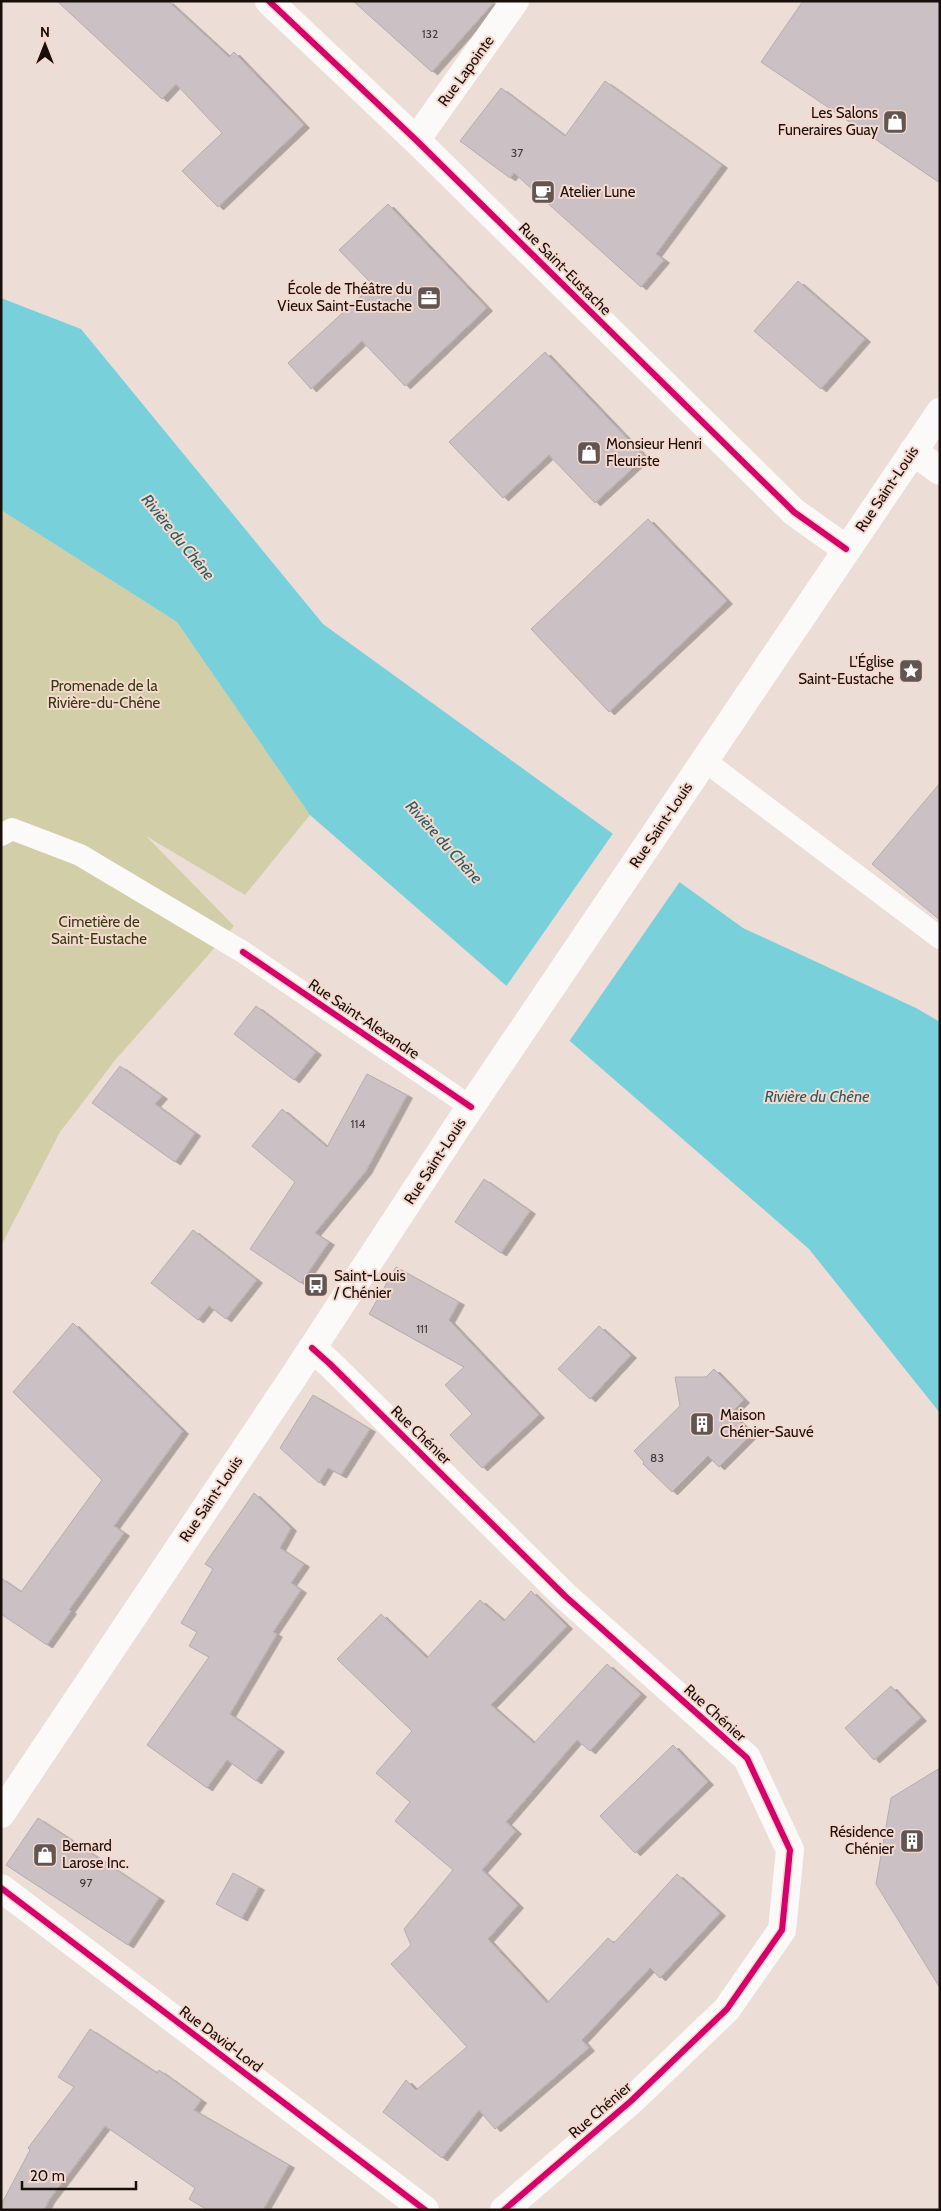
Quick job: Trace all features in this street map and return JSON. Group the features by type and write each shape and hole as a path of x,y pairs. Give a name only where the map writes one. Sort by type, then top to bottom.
{"street":[{"name":"Rue Saint-Eustache","path":"269,1 416,140 794,512 846,550"},
{"name":"Rue Lapointe","path":"416,140 515,1"},
{"name":"Rue Saint-Louis","path":"1,1814 471,1107 940,412"},
{"path":"913,451 940,472"},
{"name":"Rue Chénier","path":"312,1348 565,1596 747,1758 790,1850 782,1930 727,2009 631,2101 504,2210"},
{"name":"Rue David-Lord","path":"1,1888 425,2210"}],"lane":[{"path":"705,761 940,938"},
{"name":"Rue Saint-Alexandre","path":"1,835 12,829 80,855 243,952 471,1107"}],"green space":[{"path":"1,510 177,622 310,815 245,895 146,836 234,926 116,1059 60,1132 1,1246"}],"water":[{"name":"Rivière du Chêne","path":"1,298 81,329 323,624 743,928 916,1008 940,1022 940,1413 809,1249 310,815 177,622 1,510"}],"pier":[{"path":"614,832 681,880 568,1043 505,988"}],"building":[{"path":"57,1 168,1 229,57 234,52 304,125 218,207 182,171 222,133 176,84 162,99"},
{"path":"353,1 495,1 432,72"},
{"name":"Les Salons Funeraires Guay","path":"803,1 940,1 940,183 761,62"},
{"path":"605,81 722,165 656,254 664,260 641,287 514,173 510,178 460,141 501,88 565,136"},
{"path":"388,204 487,308 405,386 362,341 311,389 288,363 373,285 339,250"},
{"path":"798,281 865,339 821,389 754,331"},
{"path":"545,352 645,457 595,503 549,455 503,498 449,442"},
{"path":"648,519 727,601 609,712 531,629"},
{"path":"940,783 940,920 872,864"},
{"path":"256,1006 316,1052 294,1080 234,1034"},
{"path":"120,1066 162,1096 155,1104 195,1133 175,1162 92,1103"},
{"path":"367,1074 407,1095 366,1171 315,1233 329,1242 301,1283 250,1249 295,1182 252,1146 282,1109 327,1147"},
{"path":"484,1179 530,1211 501,1253 455,1222"},
{"path":"193,1230 257,1280 226,1319 209,1306 198,1320 151,1283"},
{"path":"396,1267 459,1302 449,1320 539,1415 482,1468 450,1435 472,1414 445,1385 464,1367 369,1314"},
{"path":"73,1323 183,1431 114,1526 124,1533 69,1610 71,1611 47,1645 1,1614 1,1578 21,1592 102,1480 13,1392"},
{"path":"599,1326 631,1355 590,1399 558,1369"},
{"name":"Maison Chénier-Sauvé","path":"714,1369 744,1400 731,1413 752,1434 719,1467 708,1456 672,1492 643,1464 644,1462 634,1451 680,1406 675,1377 706,1377"},
{"path":"313,1395 370,1429 341,1475 328,1468 319,1483 280,1448"},
{"path":"254,1493 291,1528 280,1548 304,1564 291,1583 301,1590 273,1632 277,1634 230,1714 279,1749 256,1781 227,1760 207,1788 147,1745 209,1657 189,1646 197,1632 181,1623 213,1569 205,1564"},
{"path":"531,1591 567,1626 491,1705 534,1743 607,1664 641,1694 590,1751 577,1740 506,1822 516,1831 482,1870 518,1905 488,1939 547,2003 608,1938 614,1943 677,1874 720,1913 660,1978 650,1968 582,2040 589,2048 495,2129 479,2110 442,2158 383,2112 406,2080 416,2090 467,2047 391,1964 411,1945 404,1929 453,1870 395,1821 410,1802 376,1773 412,1731 337,1659 381,1614 427,1658 480,1600 504,1621"},
{"path":"891,1686 921,1718 874,1760 845,1728"},
{"path":"673,1745 708,1782 635,1853 600,1816"},
{"name":"Résidence Chénier","path":"940,1768 940,1988 876,1884 891,1798"},
{"path":"38,1818 159,1898 128,1945 6,1865"},
{"path":"233,1873 259,1887 242,1918 216,1904"},
{"path":"90,2029 157,2073 159,2070 201,2100 194,2110 289,2165 263,2210 208,2210 189,2199 195,2188 105,2126 49,2200 44,2210 1,2210 1,2205 30,2150 28,2148 74,2087 58,2077"}],"cycle path":[{"path":"269,1 416,140 794,512 846,549"},
{"path":"243,952 471,1107"},
{"path":"312,1348 565,1596 747,1758 790,1850 782,1930 727,2009 631,2101 504,2210"},
{"path":"1,1888 425,2210"}],"place":[{"name":"Les Salons Funeraires Guay","path":"895,122"},
{"name":"Atelier Lune","path":"543,192"},
{"name":"École de Théâtre du Vieux Saint-Eustache","path":"429,298"},
{"name":"Monsieur Henri Fleuriste","path":"589,453"},
{"name":"L'Église Saint-Eustache","path":"911,671"},
{"name":"Saint-Louis / Chénier","path":"316,1285"},
{"name":"Maison Chénier-Sauvé","path":"702,1424"},
{"name":"Résidence Chénier","path":"912,1841"},
{"name":"Bernard Larose Inc.","path":"45,1855"}],"park label":[{"name":"Promenade de la Rivière-du-Chêne","path":"104,694"},
{"name":"Cimetière de Saint-Eustache","path":"99,930"}]}
